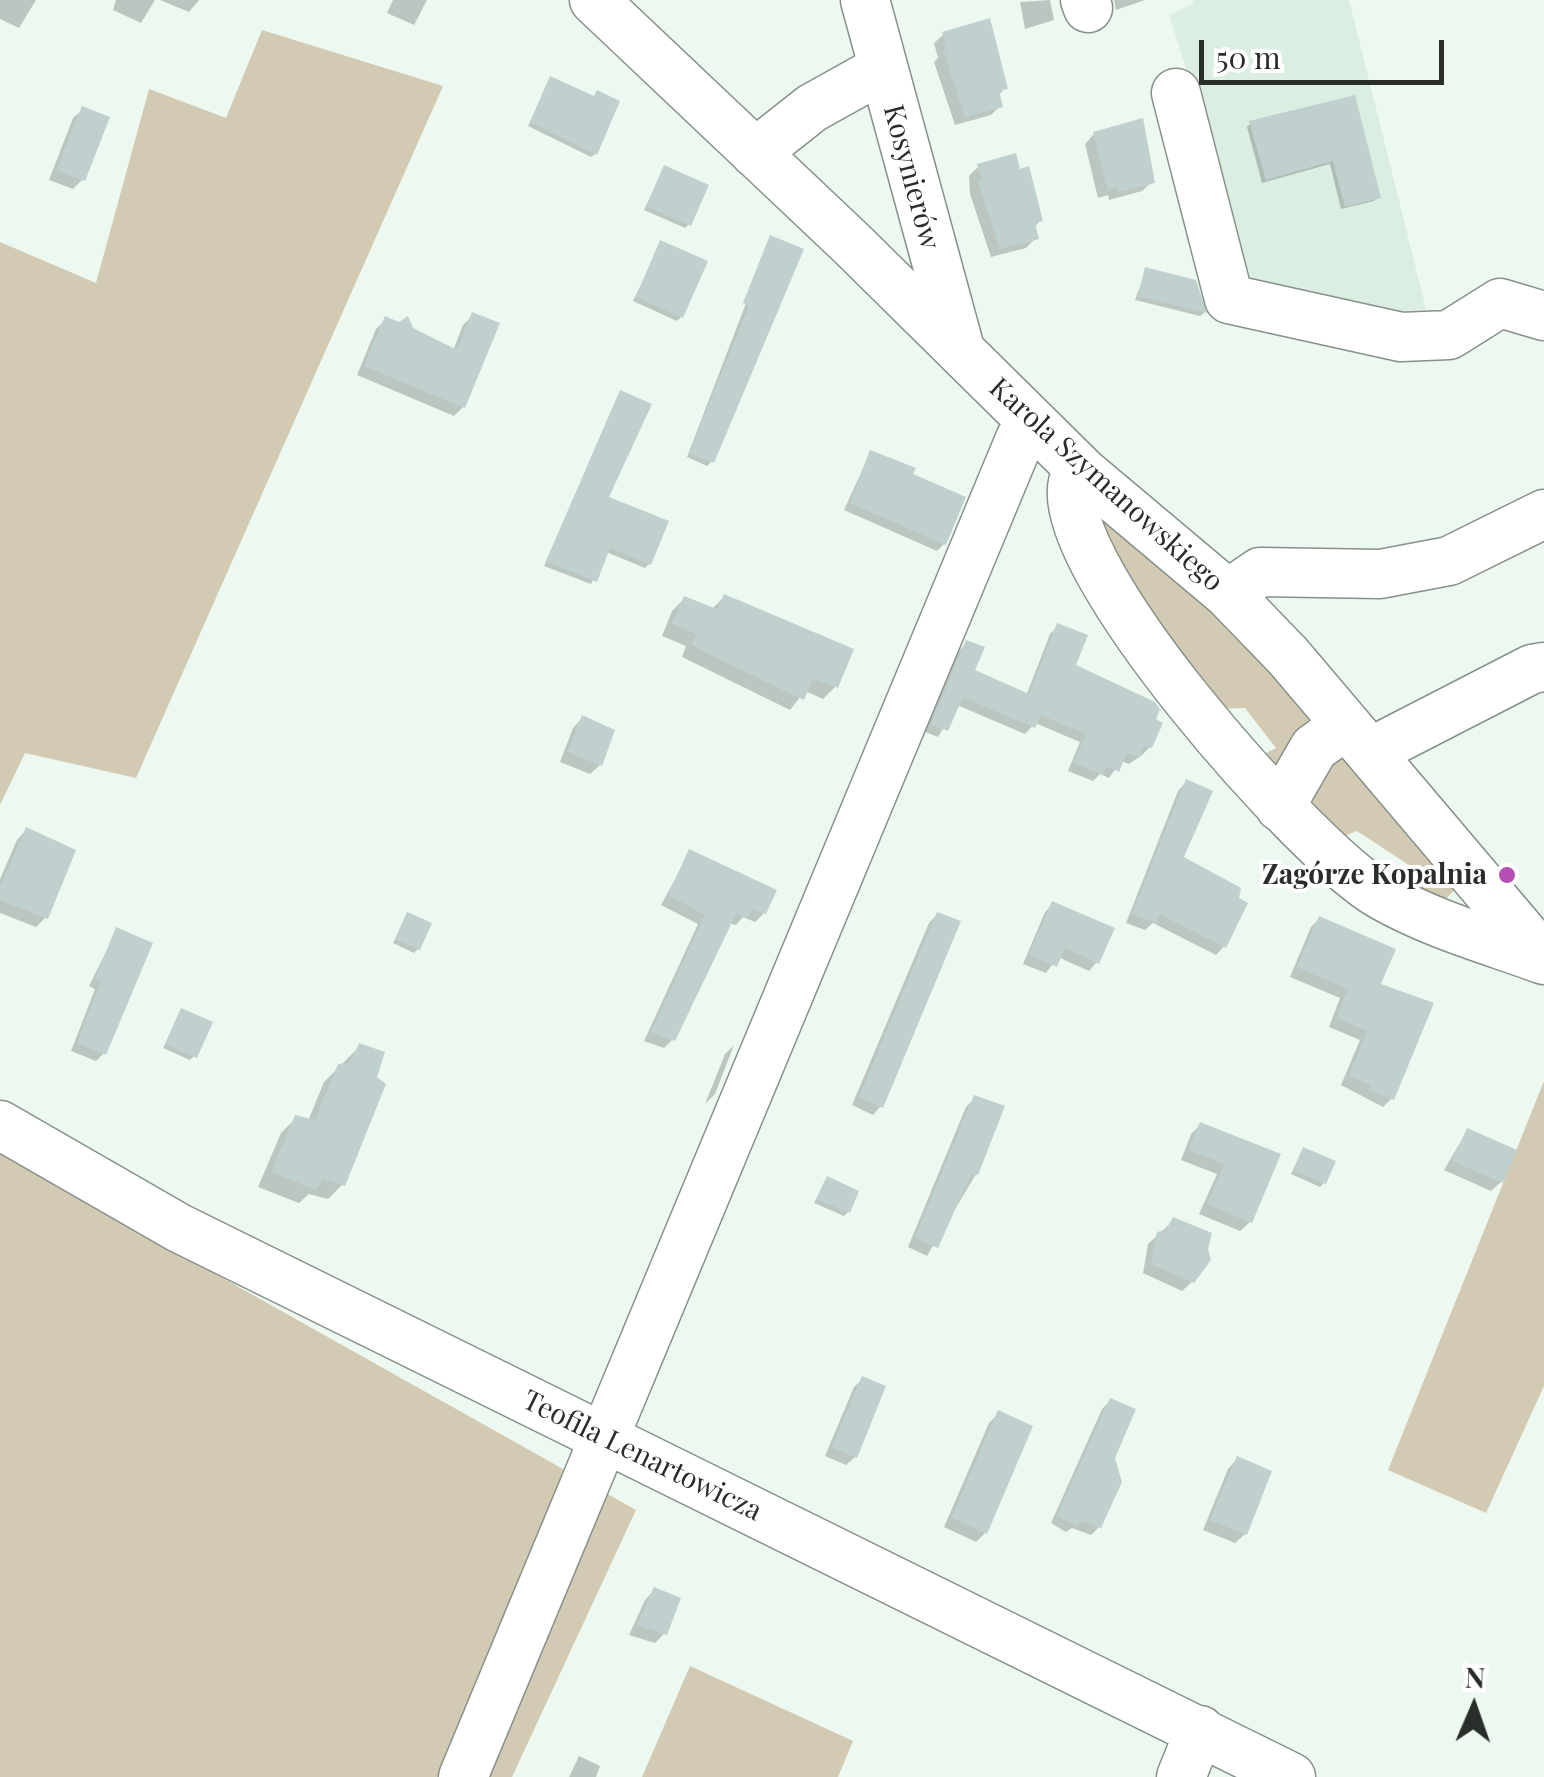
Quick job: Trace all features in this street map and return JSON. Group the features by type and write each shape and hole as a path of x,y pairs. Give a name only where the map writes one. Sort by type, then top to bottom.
{"street":[{"name":"Karola Szymanowskiego","path":"594,0 1083,472 1228,594 1360,740 1544,959"},
{"name":"Kosynierów","path":"872,2 882,69 961,353"},
{"path":"755,153 812,108 882,69"},
{"path":"1176,93 1229,299 1401,337 1449,334 1500,303 1544,316"},
{"path":"463,1777 1020,438 1032,422"},
{"path":"1083,472 1073,482 1070,507 1112,596 1148,648 1280,806 1325,853 1379,894 1443,924 1544,959"},
{"path":"1228,594 1260,572 1380,574 1450,560 1544,514"},
{"path":"1280,806 1314,748 1408,733 1532,669 1544,667"},
{"path":"1443,924 1481,882"},
{"name":"Teofila Lenartowicza","path":"0,1125 179,1228 1291,1777"},
{"path":"1181,1777 1200,1730"}],"shaded area":[{"path":"1193,0 1349,0 1426,309 1376,314 1242,276 1223,182 1169,15 1193,4"},
{"path":"262,30 443,86 136,778 25,753 0,805 0,242 96,283 149,89 226,118"},
{"path":"1088,503 1223,609 1309,715 1304,735 1273,778 1254,759 1276,748 1245,708 1214,709 1202,695 1207,683 1187,659 1171,658"},
{"path":"1350,758 1458,886 1443,902 1395,887 1418,871 1357,831 1334,840 1314,810 1311,788 1334,760"},
{"path":"1544,1081 1544,1386 1486,1513 1388,1470"},
{"path":"0,1153 636,1510 512,1777 0,1777"},
{"path":"690,1666 853,1741 838,1777 642,1777"}],"building":[{"path":"990,18 1008,89 999,91 1003,107 965,117 943,50 947,49 942,32"},
{"path":"550,76 594,96 597,90 620,101 597,155 530,122"},
{"path":"1355,95 1381,198 1345,207 1333,161 1266,180 1249,121"},
{"path":"82,106 110,117 85,181 57,170"},
{"path":"1143,118 1155,183 1118,192 1117,187 1108,190 1093,132"},
{"path":"1016,153 1020,169 1029,166 1043,221 1035,223 1039,239 1000,249 978,182 982,181 977,164"},
{"path":"664,165 709,185 691,226 646,206"},
{"path":"770,235 804,249 714,463 689,453 749,306 743,303"},
{"path":"660,240 708,261 683,318 636,297"},
{"path":"1145,267 1196,280 1207,313 1138,296"},
{"path":"472,312 500,323 465,408 364,366 385,316 399,322 408,316 413,328 457,350"},
{"path":"620,390 652,404 609,497 669,521 651,565 610,548 597,582 546,561"},
{"path":"870,450 916,468 913,474 966,497 946,545 850,503"},
{"path":"724,594 854,649 838,688 813,678 804,700 700,650 692,644 697,634 672,624 684,596 717,609"},
{"path":"1057,623 1088,635 1076,665 1155,702 1160,709 1156,719 1163,723 1152,748 1144,746 1139,758 1127,753 1119,772 1107,766 1103,775 1074,763 1086,734 1041,715 1035,728 963,697 948,731 931,724 966,640 985,647 975,670 1029,694"},
{"path":"582,715 615,730 602,766 568,752"},
{"path":"1186,779 1213,791 1184,857 1241,888 1239,898 1248,903 1226,948 1160,914 1156,923 1132,914"},
{"path":"26,827 76,850 48,919 0,900 0,888"},
{"path":"689,849 777,890 766,914 752,909 747,917 736,914 675,1041 651,1032 705,915 668,895"},
{"path":"1052,901 1115,928 1099,964 1065,948 1057,967 1029,955"},
{"path":"407,912 432,923 420,950 395,939"},
{"path":"937,912 961,921 883,1108 859,1097"},
{"path":"1319,916 1396,949 1381,984 1434,1003 1394,1100 1368,1090 1371,1085 1349,1076 1367,1031 1337,1018 1348,989 1297,967"},
{"path":"116,927 153,943 106,1055 77,1043 101,981 95,979"},
{"path":"181,1008 213,1022 197,1058 165,1044"},
{"path":"359,1043 385,1052 377,1077 386,1084 345,1186 323,1179 316,1190 272,1172 295,1115 315,1120 338,1064 350,1063"},
{"path":"974,1095 1005,1106 978,1175 971,1174 938,1248 915,1238"},
{"path":"1200,1122 1281,1154 1252,1223 1207,1204 1225,1164 1189,1150"},
{"path":"1467,1128 1517,1150 1503,1183 1452,1161"},
{"path":"1303,1147 1336,1161 1326,1184 1293,1170"},
{"path":"827,1176 859,1191 850,1213 816,1199"},
{"path":"1173,1217 1212,1233 1208,1249 1211,1260 1194,1283 1151,1264 1157,1232 1166,1230"},
{"path":"862,1376 886,1386 857,1458 832,1447"},
{"path":"1110,1398 1136,1409 1115,1458 1122,1482 1101,1528 1082,1521 1076,1526 1057,1515"},
{"path":"998,1410 1033,1426 987,1534 952,1517"},
{"path":"1237,1456 1272,1471 1247,1535 1210,1520"},
{"path":"654,1587 681,1598 667,1635 637,1625"}],"place":[{"name":"Zagórze Kopalnia","path":"1507,875"}]}
